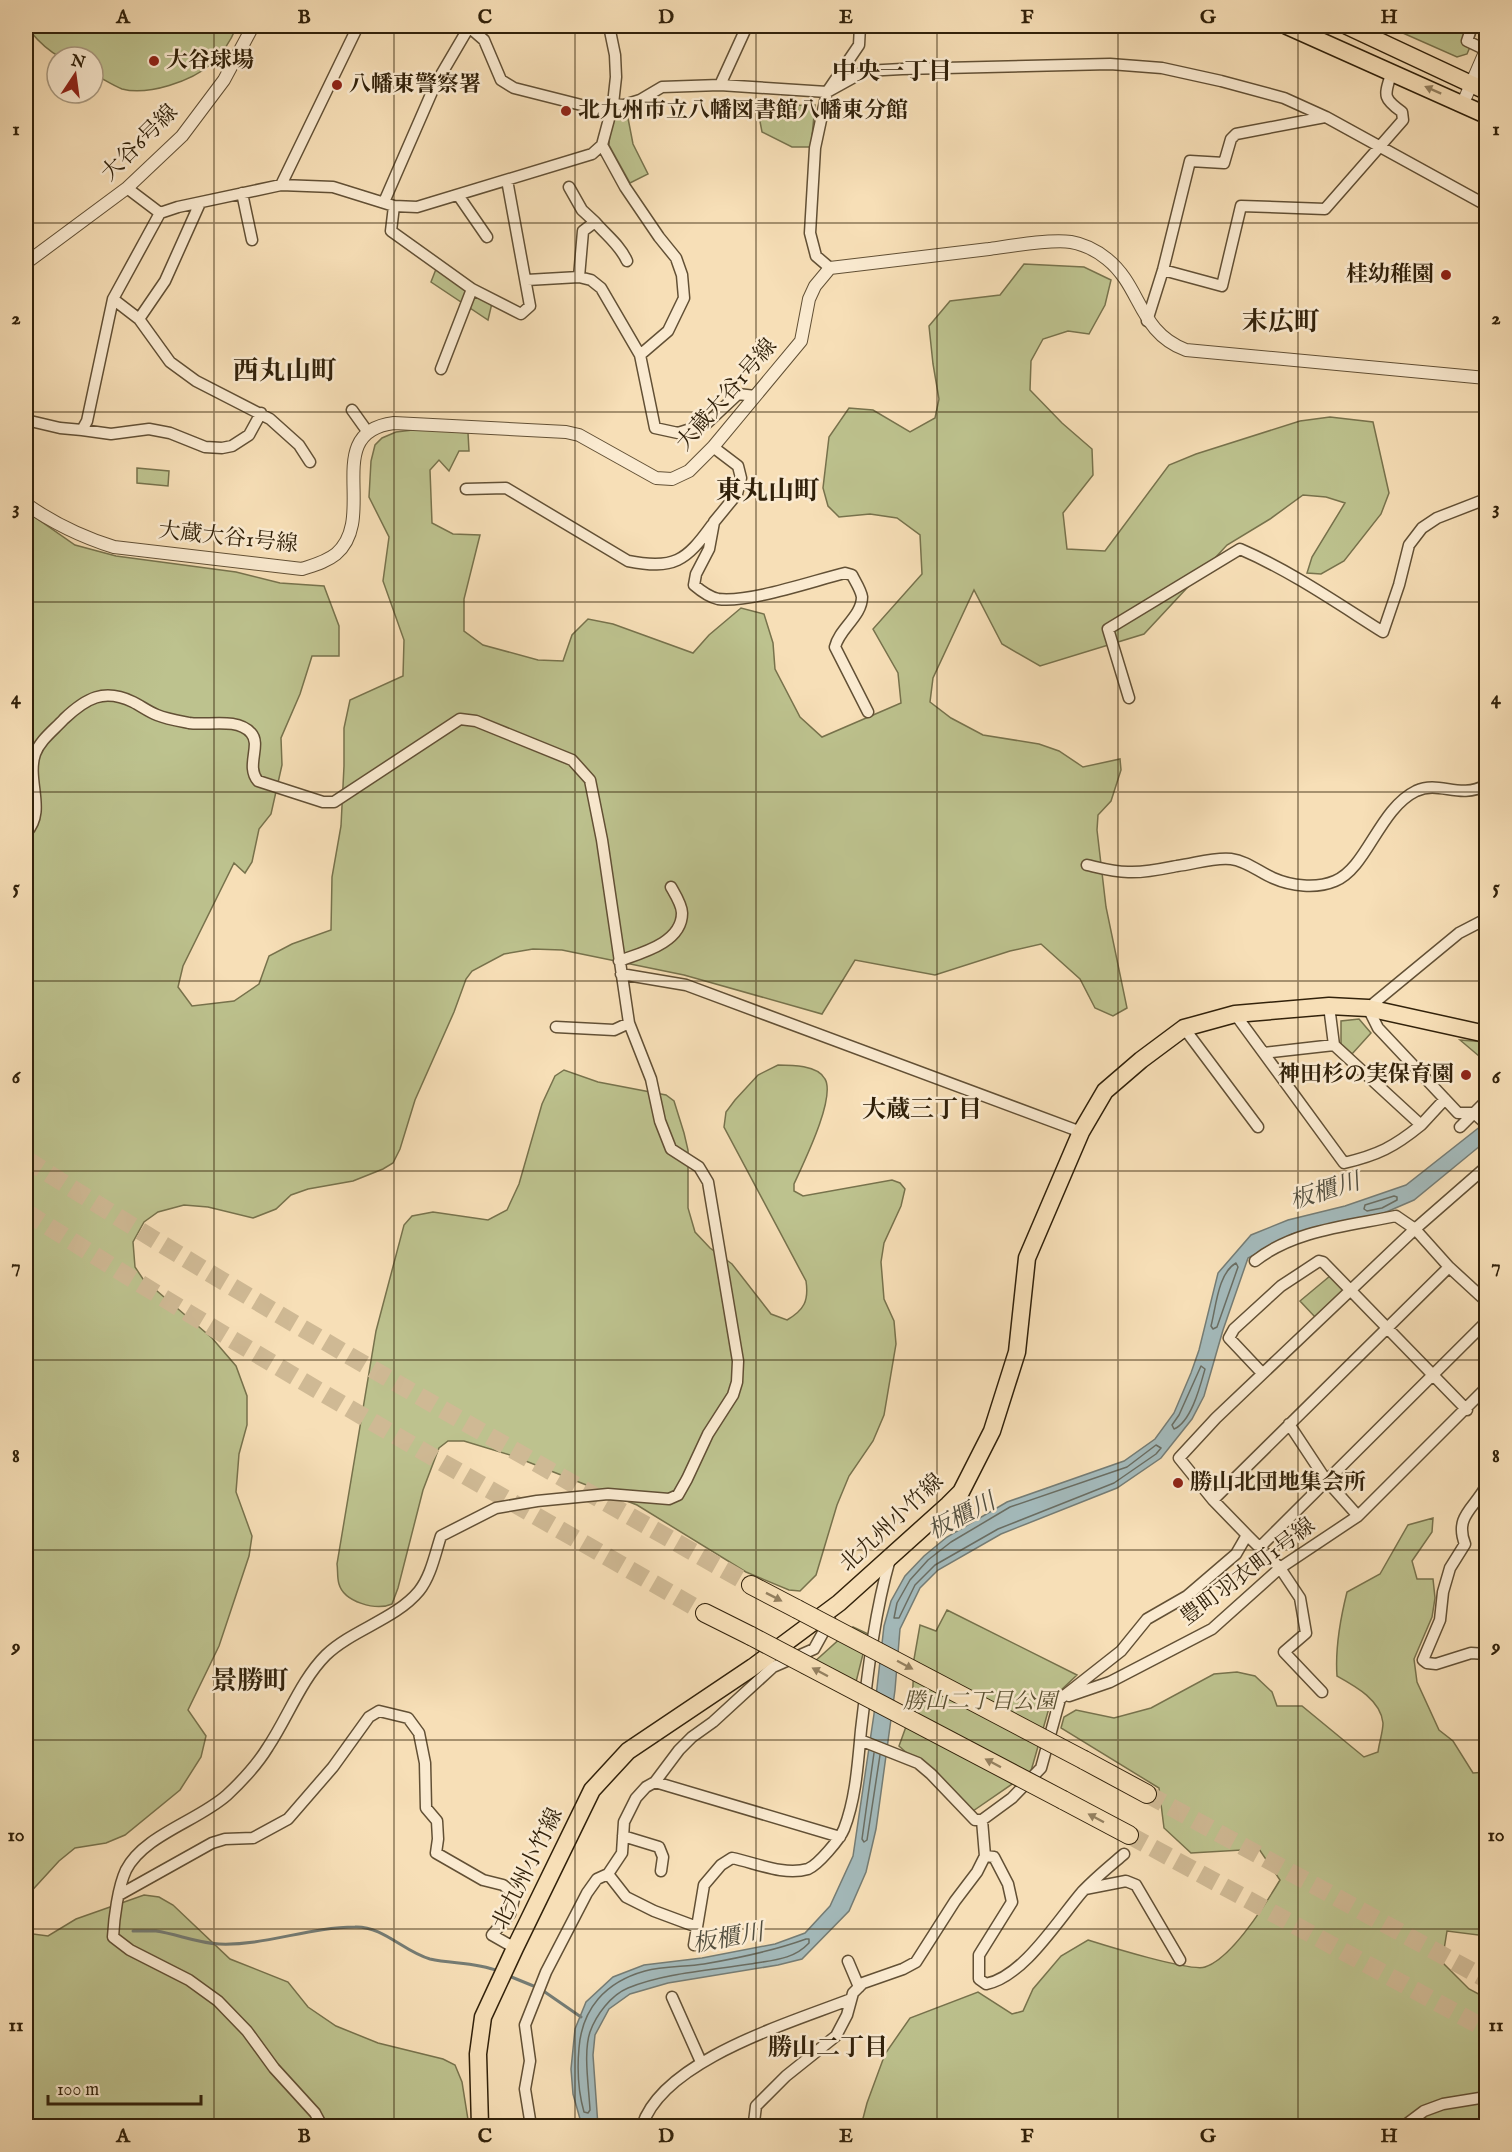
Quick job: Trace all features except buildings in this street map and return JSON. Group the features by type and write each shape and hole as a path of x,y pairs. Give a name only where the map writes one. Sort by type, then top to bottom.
{"highway":[{"path":"751,1585 1147,1794"},
{"path":"705,1613 1129,1835"}],"main road":[{"path":"1287,26 1486,115"},
{"path":"1347,26 1479,87"},
{"name":"北九州小竹線","path":"480,2127 478,2054 483,2018 592,1790 628,1751 753,1667 839,1603 961,1492 992,1431 1017,1352 1028,1258 1082,1132 1105,1091 1184,1028 1235,1014 1329,1006 1368,1008 1486,1034"}],"street":[{"name":"大谷6号線","path":"26,263 128,188 186,131 224,80 253,26"},
{"path":"281,185 358,26"},
{"path":"507,180 530,306 522,314 472,289 391,231 389,204 435,85 468,26 484,40 501,80 514,88 611,108 640,100 662,87 720,85 827,92 865,71 1110,64 1162,68 1284,98 1326,117 1486,203"},
{"path":"82,430 87,421 113,299 160,213 281,185 333,187 389,204 417,207 592,154 602,146 616,77 615,55 609,26"},
{"path":"720,85 747,26"},
{"path":"860,26 859,45 827,92 815,148 810,233 816,256 830,268 1012,246 1069,242 1084,246 1107,260 1125,279 1147,321 1173,345 1186,350 1486,378"},
{"path":"1463,103 1479,87 1486,50 1467,40 1472,26"},
{"path":"1163,270 1221,286 1241,206 1325,209 1403,120 1402,112 1388,102 1385,94 1392,71"},
{"path":"1147,321 1163,270 1190,161 1224,163 1231,139 1236,134 1326,117"},
{"path":"602,146 625,187 676,258 682,275 684,298 668,331 640,355"},
{"path":"569,187 582,210 622,249 627,261"},
{"path":"128,188 160,213"},
{"path":"242,193 252,240"},
{"path":"458,195 487,237"},
{"path":"139,319 165,281 200,203"},
{"path":"579,277 583,231 595,222"},
{"name":"大蔵大谷1号線","path":"26,504 45,518 88,539 114,547 302,569 321,563 336,554 347,541 353,525 355,454 360,440 368,431 380,424 555,430 579,435 656,478 672,479 689,471 713,447 801,341 809,299 815,286 830,268"},
{"path":"527,280 579,277 591,280 601,288 640,355 655,428 678,433 706,424 738,394 755,396"},
{"path":"441,369 472,289"},
{"path":"113,299 139,319 170,362 196,381 261,413 298,444 310,462"},
{"path":"352,410 368,431"},
{"path":"26,420 60,428 111,434 149,429 170,433 205,447 222,448 232,446 249,435 261,413"},
{"path":"466,489 506,488 628,561 648,565 671,564 694,550 737,494 741,478 738,465 713,447"},
{"path":"1129,698 1108,629 1240,549 1261,558 1306,584 1383,632 1399,585 1409,545 1422,528 1437,518 1486,499"},
{"path":"714,522 710,549 696,574 694,585 716,599 749,597 845,573 852,575 862,594 861,606 837,639 836,647 868,712"},
{"path":"26,833 34,821 36,809 31,771 35,753 41,742 77,706 98,696 106,695 131,701 157,715 191,723 228,724 251,732 255,740 253,776 258,781 323,802 334,802 460,719 476,721 572,760 590,780 602,840 629,1023 651,1078 660,1121 671,1149 699,1167 708,1182 738,1361 737,1382 733,1395 708,1434 678,1495 669,1499 608,1494 496,1508 441,1536 430,1570 420,1591 328,1653 313,1670 268,1748 251,1771 207,1810 144,1849 126,1870 119,1895 113,1937 130,1950 179,1974 218,2001 247,2031 274,2068 315,2113 322,2127"},
{"path":"1087,865 1129,873 1210,860 1231,859 1292,884 1318,885 1336,881 1345,875 1397,804 1416,791 1431,787 1472,792 1486,785"},
{"path":"619,961 661,946 679,926 683,912 671,887"},
{"path":"1480,1118 1458,1113 1378,1028 1368,1008 1459,933 1486,919"},
{"path":"621,974 686,985 1082,1132"},
{"path":"1329,1006 1334,1045 1421,1125"},
{"path":"1235,1014 1344,1163 1368,1157 1397,1144 1421,1125 1445,1099"},
{"path":"556,1027 614,1030 629,1023"},
{"path":"1184,1028 1258,1128"},
{"path":"1264,1053 1334,1045"},
{"path":"1460,1127 1480,1118 1486,1101"},
{"path":"1322,1692 1284,1652 1306,1633 1300,1598 1280,1568 1213,1500 1179,1458 1262,1373 1415,1229 1486,1167"},
{"path":"1255,1261 1292,1239 1396,1216 1415,1229 1449,1267 1486,1301"},
{"path":"1262,1373 1229,1338 1234,1329 1281,1286 1319,1261 1323,1262 1467,1410"},
{"path":"1213,1500 1449,1267"},
{"path":"1260,1547 1486,1322"},
{"name":"豊町羽衣町1号線","path":"1060,1700 1110,1682 1212,1629 1280,1568 1358,1516 1432,1440 1467,1410 1486,1388"},
{"path":"1289,1424 1326,1480 1358,1516"},
{"path":"1486,1486 1463,1517 1460,1532 1465,1544 1450,1568 1443,1592 1440,1620 1423,1660 1437,1664 1471,1653 1486,1654"},
{"path":"862,1741 895,1752 918,1763 975,1820 982,1820 1012,1798 1041,1768 1060,1700 1121,1652 1148,1619 1187,1596 1236,1554 1247,1535"},
{"path":"694,1945 704,1885 721,1865 732,1858 791,1872 811,1868 840,1837 852,1795 862,1741 871,1644 881,1590 891,1556"},
{"path":"531,2127 525,2089 530,2061 525,2025 546,1972 587,1893 597,1879 608,1874 622,1852 624,1822 636,1798 646,1787 655,1782 679,1750 773,1667 814,1649 839,1603"},
{"path":"119,1895 212,1843 225,1839 253,1838 288,1819 333,1767 369,1717 379,1711 408,1718 419,1733 424,1763 426,1808 436,1821 438,1839 436,1853 483,1880 503,1885 514,1895 510,1914 492,1935 515,1948"},
{"path":"655,1782 840,1837"},
{"path":"756,2127 754,2122 756,2106 786,2076 836,2036 848,2015 850,1999 859,1987 863,1983 916,1962 955,1901 978,1872 985,1856 982,1820"},
{"path":"623,1836 659,1847 663,1857 662,1871"},
{"path":"985,1856 994,1857 1008,1884 1012,1902 979,1955 979,1979 986,1984 998,1982 1021,1966 1085,1889 1124,1854"},
{"path":"608,1874 626,1898 697,1927"},
{"path":"1085,1889 1126,1881 1136,1885 1180,1960"},
{"path":"848,1960 859,1987"},
{"path":"672,1997 701,2062"},
{"path":"642,2127 647,2111 666,2090 701,2062 743,2042 850,1999"},
{"path":"1404,2127 1424,2111 1486,2097"}],"green space":[{"name":"大谷球場","path":"32,26 237,26 223,51 203,70 157,89 133,91 122,89 105,80 105,45 45,47 30,31"},
{"path":"1387,26 1479,26 1467,54 1457,57"},
{"path":"815,105 811,147 792,147 762,132 757,106"},
{"path":"627,113 633,144 648,174 630,183 609,145 611,116"},
{"path":"1024,264 1084,267 1111,280 1105,305 1089,334 1068,331 1043,339 1031,361 1030,390 1062,423 1092,449 1093,475 1063,513 1067,549 1105,551 1169,465 1196,454 1300,421 1330,417 1373,422 1389,493 1381,514 1344,561 1321,574 1307,573 1312,557 1345,503 1326,497 1303,495 1270,519 1227,545 1144,634 1040,666 1002,644 974,590 933,678 930,702 951,718 983,735 1039,744 1059,751 1083,767 1120,759 1121,770 1111,801 1098,815 1097,830 1106,907 1127,1008 1113,1016 1095,1008 1080,979 1041,944 1010,951 935,975 855,960 822,1014 684,975 562,950 533,949 504,954 472,971 466,979 415,1100 400,1149 393,1163 353,1181 308,1189 291,1195 276,1209 253,1218 208,1207 184,1205 158,1212 144,1222 133,1242 135,1267 143,1279 212,1338 236,1366 247,1396 247,1425 239,1454 236,1492 252,1536 249,1556 219,1646 188,1710 206,1736 201,1757 180,1790 125,1835 106,1843 75,1848 59,1861 26,1897 26,511 75,545 116,556 236,572 280,583 324,586 339,626 339,656 312,656 300,694 281,738 282,765 271,814 259,829 252,862 245,873 234,863 183,966 178,987 192,1006 234,1001 259,984 269,956 292,944 331,930 332,877 341,826 344,728 350,700 403,676 404,640 383,581 389,537 369,497 371,461 375,445 382,438 396,432 421,429 468,433 469,451 459,451 449,471 439,460 430,470 432,523 453,534 480,535 464,599 464,631 483,645 538,660 563,661 572,635 588,619 613,624 693,653 709,635 741,608 764,614 773,643 775,669 800,717 822,737 901,703 898,673 873,629 922,574 920,535 897,518 870,514 839,517 828,506 823,488 829,437 849,408 873,410 910,432 935,418 939,399 929,326 950,301 1000,295"},
{"path":"436,269 492,303 488,320 431,282"},
{"path":"137,468 169,471 168,486 137,483"},
{"path":"1359,1019 1371,1033 1352,1054 1341,1044 1341,1021"},
{"path":"1460,1040 1486,1042 1486,1062"},
{"path":"778,1065 804,1067 817,1071 825,1079 827,1088 822,1115 811,1147 794,1184 794,1191 803,1196 892,1180 900,1183 905,1189 901,1206 884,1243 881,1262 884,1299 894,1321 896,1344 884,1415 873,1441 849,1476 837,1505 816,1575 800,1591 789,1590 746,1572 637,1505 513,1456 464,1441 448,1441 439,1448 423,1490 392,1604 370,1605 347,1596 339,1584 337,1564 376,1331 404,1225 412,1216 433,1212 488,1220 507,1210 519,1184 542,1104 555,1076 564,1070 598,1082 666,1095 674,1101 688,1150 688,1208 695,1232 710,1248 732,1264 771,1314 787,1320 804,1304 807,1294 806,1281 724,1127 726,1112 735,1100 758,1075"},
{"path":"1330,1276 1343,1290 1315,1317 1300,1301"},
{"path":"1433,1518 1432,1532 1412,1561 1417,1579 1433,1579 1435,1598 1432,1617 1414,1659 1417,1682 1439,1730 1453,1741 1473,1773 1486,1772 1486,1936 1447,1931 1442,1962 1469,1989 1486,1998 1486,2126 861,2126 885,2054 910,2018 978,1992 1012,2014 1023,2011 1033,1989 1061,1956 1088,1940 1148,1958 1197,1968 1215,1962 1237,1942 1280,1880 1259,1849 1191,1853 1164,1828 1159,1788 1061,1728 1064,1717 1076,1710 1114,1718 1151,1708 1214,1674 1237,1672 1255,1676 1272,1692 1277,1706 1302,1706 1364,1757 1378,1752 1383,1723 1378,1707 1352,1684 1337,1676 1337,1645 1344,1602 1347,1592 1380,1574 1408,1525"},
{"name":"勝山二丁目公園","path":"947,1610 1077,1675 1057,1694 1049,1708 1031,1771 973,1811 899,1746 912,1710 914,1659 920,1625 936,1631"},
{"path":"853,1627 868,1634 853,1694 802,1673"},
{"path":"144,1895 159,1897 173,1905 230,1959 288,1982 308,2007 336,2026 378,2043 443,2059 455,2065 462,2082 469,2126 26,2126 26,1933 48,1936 76,1919"}],"water":[{"path":"1486,1122 1486,1141 1414,1200 1384,1213 1292,1234 1248,1258 1223,1330 1204,1396 1192,1419 1161,1458 1117,1488 1001,1534 938,1570 920,1588 900,1629 895,1690 876,1829 866,1872 849,1911 802,1959 668,1983 630,1994 609,2009 595,2035 593,2055 598,2126 582,2126 573,2094 571,2069 575,2029 586,2002 613,1977 644,1965 702,1958 775,1944 805,1933 830,1906 853,1856 874,1714 884,1626 891,1601 905,1576 947,1537 1007,1502 1124,1461 1155,1439 1174,1413 1191,1373 1218,1273 1251,1235 1288,1220 1345,1206 1406,1185"}],"waterway":[{"path":"133,1931 156,1931 211,1943 236,1944 321,1930 365,1928 384,1935 420,1956 498,1971"},
{"path":"509,1976 536,1987"},
{"path":"542,1990 581,2017"}],"tunnel":[{"path":"26,1159 295,1324 751,1585"},
{"path":"26,1212 278,1367 705,1613"},
{"path":"1147,1794 1486,1979"},
{"path":"1129,1835 1486,2029"}],"place":[{"name":"大谷球場","path":"154,61"},
{"name":"八幡東警察署","path":"337,85"},
{"name":"北九州市立八幡図書館八幡東分館","path":"566,111"},
{"name":"桂幼稚園","path":"1446,275"},
{"name":"神田杉の実保育園","path":"1466,1075"},
{"name":"勝山北団地集会所","path":"1178,1483"}],"district":[{"name":"中央一丁目","path":"892,72"},
{"name":"末広町","path":"1281,322"},
{"name":"西丸山町","path":"285,371"},
{"name":"東丸山町","path":"768,491"},
{"name":"大蔵三丁目","path":"922,1110"},
{"name":"景勝町","path":"250,1681"},
{"name":"勝山二丁目","path":"828,2048"}],"water label":[{"name":"板櫃川","path":"1325,1192"},
{"name":"板櫃川","path":"962,1517"},
{"name":"板櫃川","path":"728,1939"}]}
